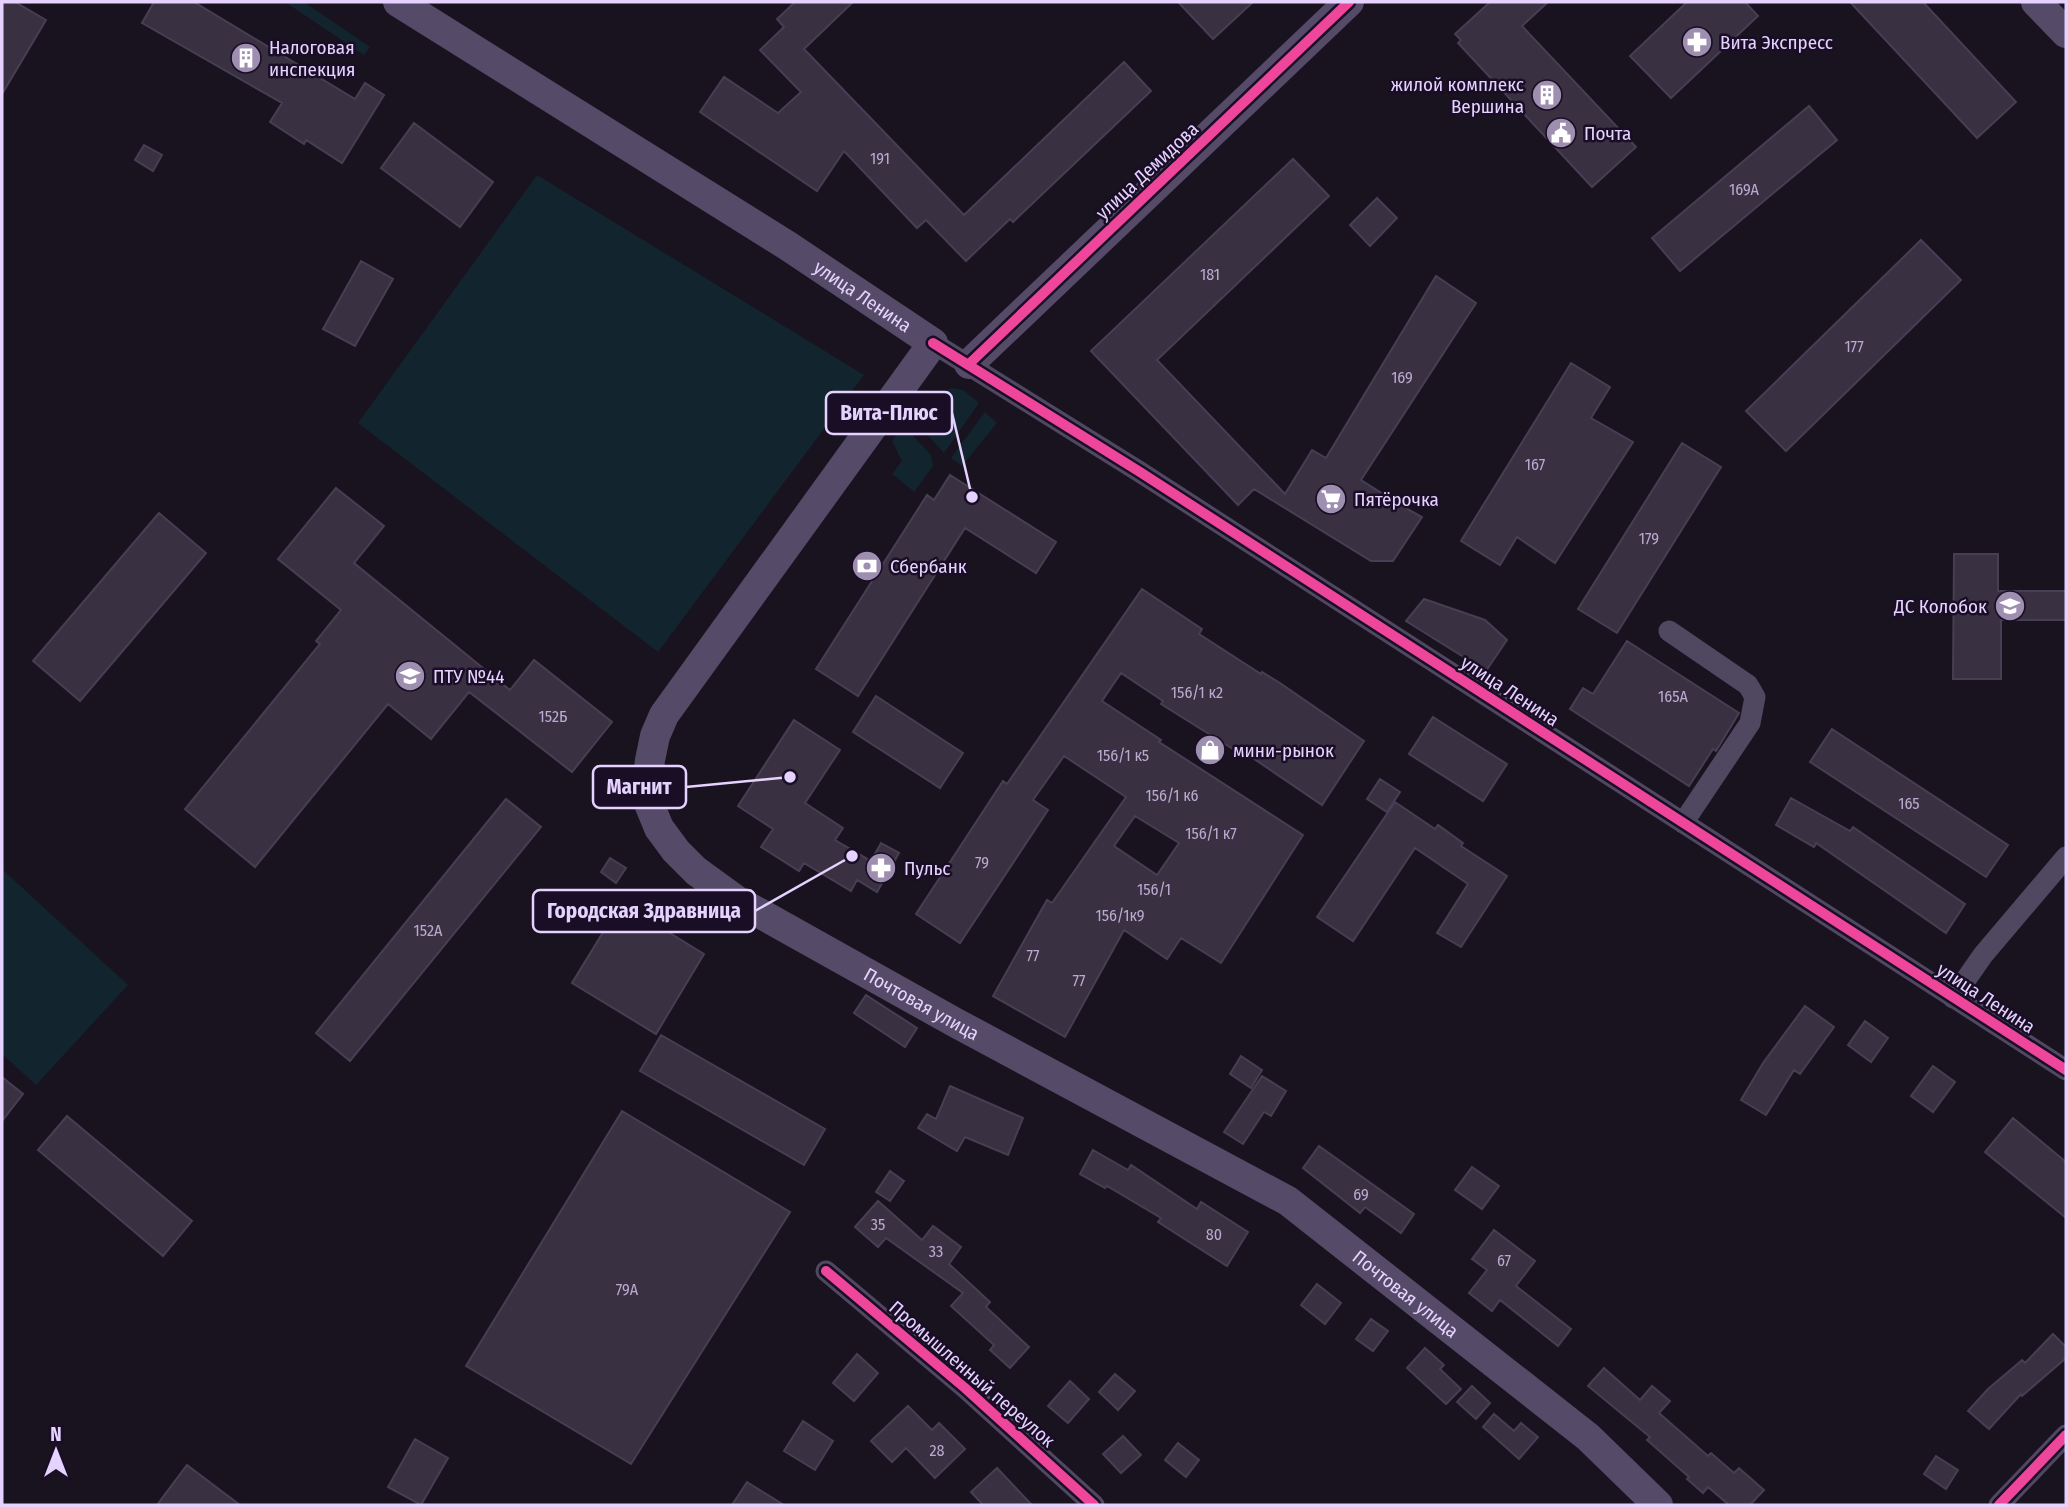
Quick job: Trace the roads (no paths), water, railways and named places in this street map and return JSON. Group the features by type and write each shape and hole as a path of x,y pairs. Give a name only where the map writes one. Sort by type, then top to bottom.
{"main road":[{"name":"улица Ленина","path":"398,2 789,246 933,343"},
{"name":"улица Демидова","path":"970,364 1349,2"},
{"path":"2036,2 2066,33"},
{"name":"Почтовая улица","path":"933,343 664,715 655,736 647,786 650,806 659,828 676,851 696,871 736,900 956,1023 1288,1201 1588,1437 1658,1505"}],"street":[{"name":"улица Ленина","path":"933,343 970,364 2066,1069"},
{"path":"1669,631 1748,685 1755,696 1750,723 1683,823"},
{"path":"1954,998 1983,956 2066,858"},
{"name":"Промышленный переулок","path":"826,1271 965,1388 1094,1505"},
{"path":"1999,1505 2066,1435"}],"place":[{"name":"Вита Экспресс","path":"1697,42"},
{"name":"Налоговая инспекция","path":"246,58"},
{"name":"жилой комплекс Вершина","path":"1547,95"},
{"name":"Почта","path":"1561,133"},
{"name":"Вита-Плюс","path":"972,497"},
{"name":"Пятёрочка","path":"1331,499"},
{"name":"Сбербанк","path":"867,566"},
{"name":"ДС Колобок","path":"2010,606"},
{"name":"ПТУ №44","path":"410,676"},
{"name":"мини-рынок","path":"1210,750"},
{"name":"Магнит","path":"790,777"},
{"name":"Городская Здравница","path":"852,856"},
{"name":"Пульс","path":"881,868"}]}
